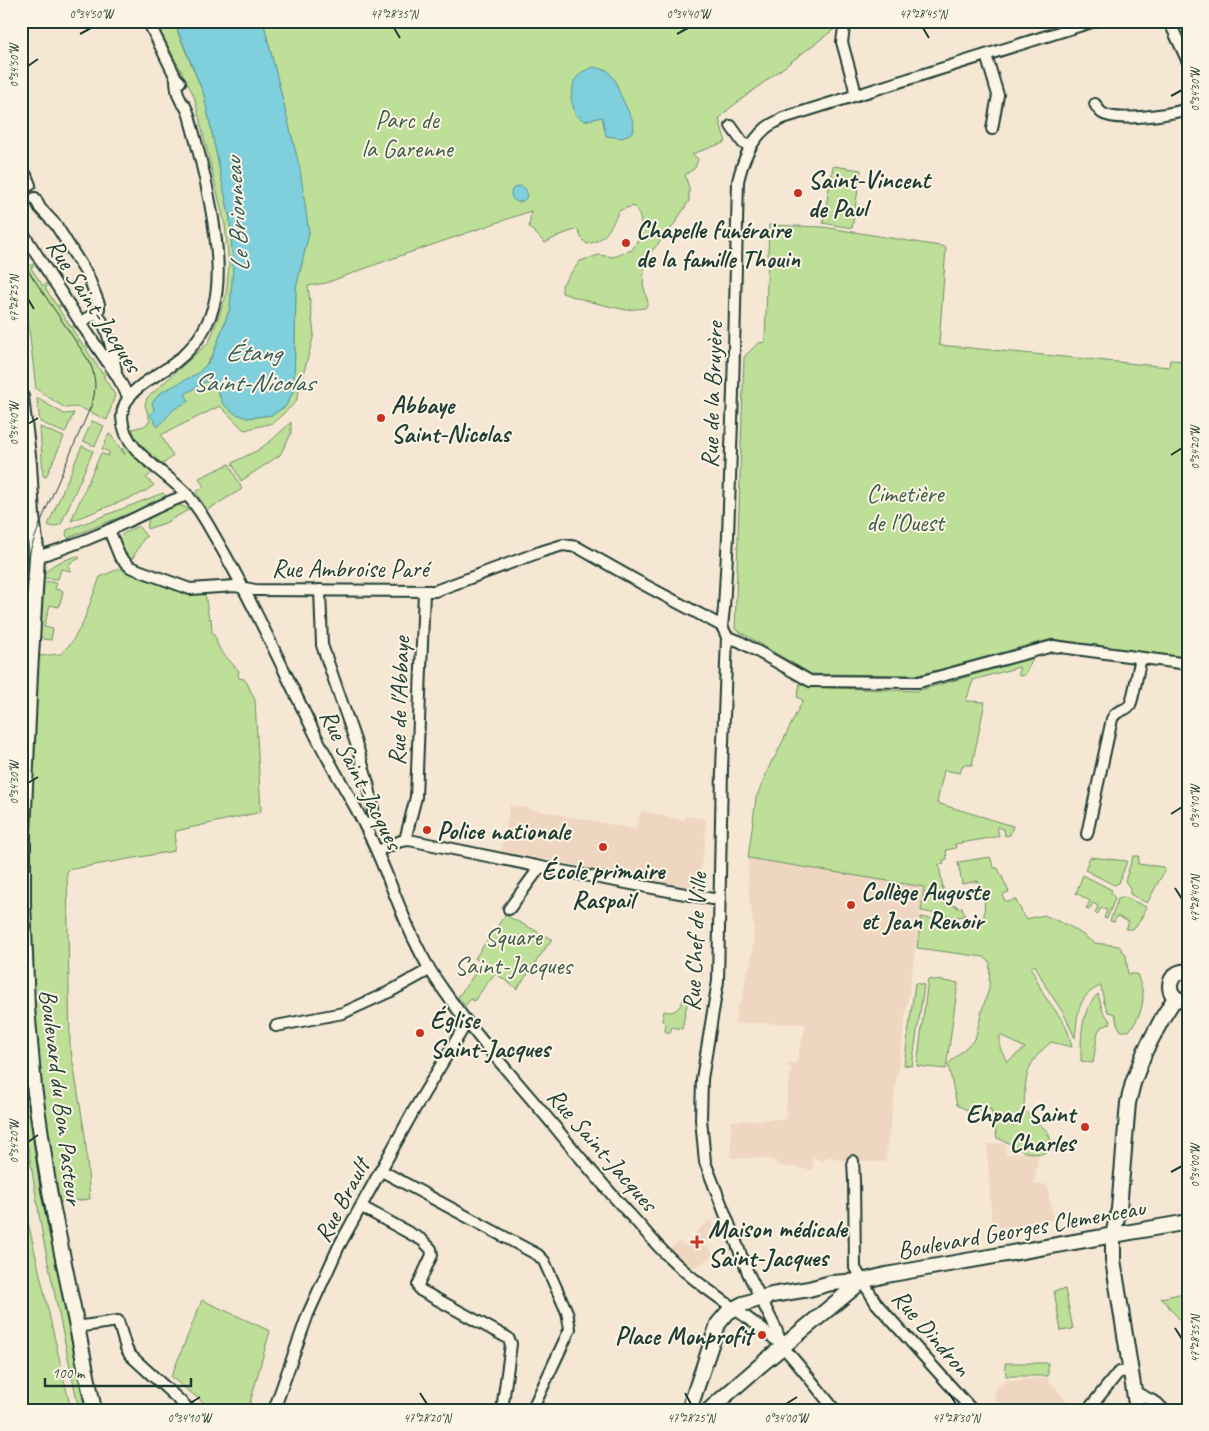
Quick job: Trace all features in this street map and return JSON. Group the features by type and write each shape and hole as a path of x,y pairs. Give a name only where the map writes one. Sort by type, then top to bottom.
{"main road":[{"name":"Boulevard du Bon Pasteur","path":"21,397 29,464 25,486 37,557 23,832 22,902 31,1058 37,1115 49,1190 94,1410"},
{"path":"1137,1410 1113,1260 1113,1234 1119,1209 1128,1103 1133,1083 1163,1017 1181,999 1170,991 1172,978 1186,968"},
{"name":"Boulevard Georges Clemenceau","path":"862,1281 886,1275 1188,1222"},
{"path":"689,1410 718,1325 728,1312 734,1308 772,1295 831,1283 862,1281"},
{"path":"709,1410 862,1281"}],"street":[{"path":"129,398 144,382 176,363 193,346 205,328 217,292 218,268 212,217 200,159 186,107 175,84 176,78 148,21"},
{"path":"852,21 844,28 842,42 855,95"},
{"path":"731,126 748,150 766,127 783,118 1095,21"},
{"path":"1169,21 1188,62"},
{"path":"986,55 998,95 992,129"},
{"path":"1095,104 1102,113 1116,118 1175,113 1188,109"},
{"name":"Rue de la Bruyère","path":"726,637 722,626 732,410 738,181 748,150"},
{"path":"26,175 30,185"},
{"path":"35,198 40,208 56,225 88,276 99,304 99,309 95,314 80,322"},
{"name":"Rue Saint-Jacques","path":"21,230 117,376 129,398 123,409 123,422 133,445 147,461 188,495 215,535 244,588 326,756 365,826 429,970 467,1022 606,1188 667,1255 734,1308"},
{"path":"95,314 103,321 117,376"},
{"path":"37,557 64,549 174,499 188,495"},
{"name":"Rue Ambroise Paré","path":"109,530 120,558 130,567 190,589 236,586 255,590 424,592 438,590 542,551 563,545 577,547 722,626"},
{"path":"320,590 322,644 369,787 374,820 365,826"},
{"name":"Rue de l'Abbaye","path":"405,840 416,797 424,592"},
{"path":"726,637 739,641 810,681 919,682 1053,646 1188,664"},
{"name":"Rue Chef de Ville","path":"726,637 722,743 718,981 704,1061 701,1101 704,1156 748,1272 760,1298"},
{"path":"1087,834 1112,719 1116,712 1125,709 1131,702 1141,658"},
{"path":"376,851 405,840 643,887 720,898"},
{"path":"509,909 540,867"},
{"path":"276,1026 343,1013 389,992 429,970"},
{"name":"Rue Brault","path":"274,1410 308,1314 339,1246 414,1110 467,1022"},
{"name":"Rue Dindron","path":"853,1161 856,1236 855,1268 876,1303 972,1410"},
{"path":"382,1171 538,1255 544,1261 567,1312 570,1329 532,1410"},
{"path":"362,1207 422,1240 431,1249 432,1255 418,1285 420,1290 508,1338 511,1344 502,1410"},
{"path":"760,1298 776,1329 782,1347"},
{"path":"734,1308 782,1347 835,1410"},
{"path":"76,1327 118,1321 130,1355 190,1410"},
{"path":"1088,1410 1117,1374 1130,1371"},
{"path":"1133,1390 1156,1403 1164,1410"}],"shaded area":[{"name":"École primaire Raspail","path":"510,805 635,829 642,811 684,820 685,816 706,819 705,844 699,876 705,878 705,886 700,889 501,851"},
{"path":"748,858 924,887 885,1162 842,1161 828,1156 827,1160 824,1159 823,1161 813,1157 812,1170 776,1165 776,1161 764,1158 731,1158 731,1121 787,1119 786,1105 791,1068 787,1067 787,1064 796,1063 806,1024 735,1023 738,1004 741,1004 747,972 751,963 753,942 754,926 749,898"},
{"path":"1005,1143 1006,1155 1029,1151 1039,1152 1034,1183 1047,1185 1053,1219 992,1230 987,1144"},
{"name":"Maison médicale Saint-Jacques","path":"711,1219 713,1227 709,1231 713,1236 704,1244 714,1255 694,1268 670,1249 680,1241 685,1245"},
{"path":"1047,1378 1072,1407 1078,1408 1077,1410 1009,1410 1005,1406 1003,1408 994,1398 997,1396 993,1391 1005,1381"}],"green space":[{"name":"Parc de la Garenne","path":"155,21 173,21 204,95 230,219 233,267 230,308 214,352 206,365 223,404 247,418 272,415 286,406 294,389 296,288 309,233 294,146 263,21 845,21 730,108 719,119 726,142 692,154 698,159 695,168 685,175 689,188 689,201 671,229 645,259 643,284 648,303 645,308 626,310 562,293 562,285 580,261 599,255 613,257 632,250 641,228 640,218 634,206 620,210 604,236 587,244 577,229 545,243 529,227 531,211 326,283 308,286 314,334 296,402 273,423 244,430 220,406 161,435 173,456 146,478 154,485 138,495 71,521 101,453 108,456 109,452 102,449 109,434 125,455 122,449 135,435 132,429 144,426 150,421 145,405 147,398 209,342 226,296 229,265 225,225 194,96"},
{"path":"833,166 861,170 852,228 823,223"},
{"name":"Cimetière de l'Ouest","path":"769,225 823,227 946,247 939,345 1169,367 1170,360 1188,361 1188,658 1052,639 919,675 811,674 735,629 744,357 758,343 765,342"},
{"path":"21,253 30,266 36,262 37,264 31,268 43,286 49,282 51,284 45,288 57,306 64,304 58,308 71,327 77,323 78,325 72,329 84,347 90,343 91,345 86,349 102,373 107,369 109,372 103,376 115,395 107,420 81,408 65,408 36,389 28,320 21,309"},
{"path":"37,398 64,414 74,413 65,433 40,422"},
{"path":"92,421 104,426 95,446 83,441"},
{"path":"291,422 291,434 280,455 241,481 232,463 258,450"},
{"path":"40,427 64,437 46,477 43,476"},
{"path":"82,446 93,451 61,524 53,527 48,525"},
{"path":"229,464 242,489 207,510 196,492 204,487 199,478"},
{"path":"163,493 166,496 160,501 68,538 66,534 67,530"},
{"path":"176,504 190,509 165,523 147,529 149,517"},
{"path":"138,526 147,537 144,538 131,561 126,557 119,538"},
{"path":"29,546 31,557 28,576 21,575 21,549"},
{"path":"76,556 80,558 68,564 71,571 61,569 58,579 44,578 45,573 52,566"},
{"path":"125,566 157,583 189,595 205,594 209,619 211,618 212,632 220,650 239,671 239,678 244,679 247,683 255,700 261,812 176,831 174,851 67,870 70,1045 85,1135 90,1199 55,1203 41,1114 30,981 29,927 35,703 39,656 61,654 71,643 82,625 100,577"},
{"path":"21,580 31,581 21,751"},
{"path":"44,581 57,583 55,589 63,591 59,607 50,605 44,627 53,629 51,640 43,639 40,635"},
{"path":"1033,658 1025,675 1019,676 1019,667 973,680 966,701 985,702 972,765 963,765 960,773 944,770 937,803 1013,826 1010,835 1005,836 1004,829 997,827 999,836 955,844 956,848 946,850 947,859 943,860 944,864 939,865 946,906 956,905 957,908 962,907 965,916 955,917 921,911 924,887 748,858 756,798 772,760 803,700 797,697 800,683 808,687 917,691"},
{"path":"1133,856 1139,856 1138,864 1163,867 1165,870 1147,903 1130,894 1130,888 1125,881"},
{"path":"990,857 994,868 998,868 1009,892 1003,896 1004,900 1009,902 1015,899 1026,919 1044,915 1071,927 1095,943 1119,946 1126,955 1128,974 1137,974 1141,986 1143,999 1141,1009 1129,1031 1121,1031 1115,1014 1108,1012 1101,986 1087,995 1080,1007 1075,1038 1064,1014 1046,987 1035,965 1031,968 1044,995 1063,1021 1072,1047 1051,1042 1036,1057 1028,1072 1024,1110 1048,1132 1053,1149 1042,1154 1025,1152 997,1138 991,1109 971,1112 957,1105 948,1064 975,1039 989,989 990,962 984,957 917,948 921,917 945,921 960,921 984,917 985,892 980,894 978,881 962,884 958,862","holes":["1000,1035 1025,1048 1007,1062 1000,1048"]},
{"path":"1090,857 1127,861 1119,883 1114,885 1085,870"},
{"path":"1083,875 1112,890 1111,893 1115,898 1107,919 1104,918 1107,910 1101,908 1097,915 1095,913 1098,906 1093,903 1089,910 1086,909 1090,901 1076,893"},
{"path":"1125,897 1146,907 1137,925 1130,929 1126,929 1129,922 1117,916 1114,922 1110,921 1118,899"},
{"name":"Square Saint-Jacques","path":"505,915 552,939 517,989 495,973 474,1001 471,999 465,1006 458,997 479,968 478,966 481,962 475,958"},
{"path":"928,979 958,983 946,1069 917,1066"},
{"path":"915,983 924,985 912,1066 904,1065"},
{"path":"686,994 689,994 682,1029 672,1027 670,1033 665,1031 666,1025 662,1021 664,1011 676,1010 681,1005"},
{"path":"1098,994 1103,1012 1111,1022 1101,1027 1098,1032 1093,1063 1081,1061 1082,1034 1088,1008"},
{"path":"21,1001 89,1410 79,1410 43,1238 21,1103"},
{"path":"21,1172 28,1222 71,1410 21,1410"},
{"path":"1065,1289 1073,1329 1061,1331 1054,1291"},
{"path":"1188,1292 1188,1329 1161,1298"},
{"path":"202,1300 270,1331 248,1410 213,1410 171,1377"},
{"path":"1005,1363 1048,1363 1048,1376 1006,1376"}],"water":[{"name":"Étang Saint-Nicolas","path":"174,21 263,21 300,169 309,233 296,288 294,389 286,406 272,415 247,418 234,413 223,404 215,384 207,381 185,394 189,401 174,409 158,427 150,415 154,410 152,403 160,393 198,373 210,361 230,308 233,267 230,219 204,95"},
{"path":"593,67 607,70 615,80 633,121 634,131 623,138 606,136 602,117 584,121 575,114 571,98 574,81 582,72"},
{"path":"516,186 522,186 527,191 525,200 516,202 511,197 511,191"}],"tram line":[{"path":"21,260 89,361 95,383 91,406 31,548 25,578 21,691"},
{"path":"21,1039 40,1179 86,1410"}],"place":[{"name":"Saint-Vincent de Paul","path":"798,193"},
{"name":"Chapelle funéraire de la famille Thouin","path":"626,243"},
{"name":"Abbaye Saint-Nicolas","path":"381,418"},
{"name":"Police nationale","path":"427,830"},
{"name":"École primaire Raspail","path":"603,847"},
{"name":"Collège Auguste et Jean Renoir","path":"851,905"},
{"name":"Église Saint-Jacques","path":"420,1033"},
{"name":"Ehpad Saint Charles","path":"1085,1127"},
{"name":"Maison médicale Saint-Jacques","path":"697,1242"},
{"name":"Place Monprofit","path":"762,1335"}],"water label":[{"name":"Le Brionneau","path":"236,215"}]}
